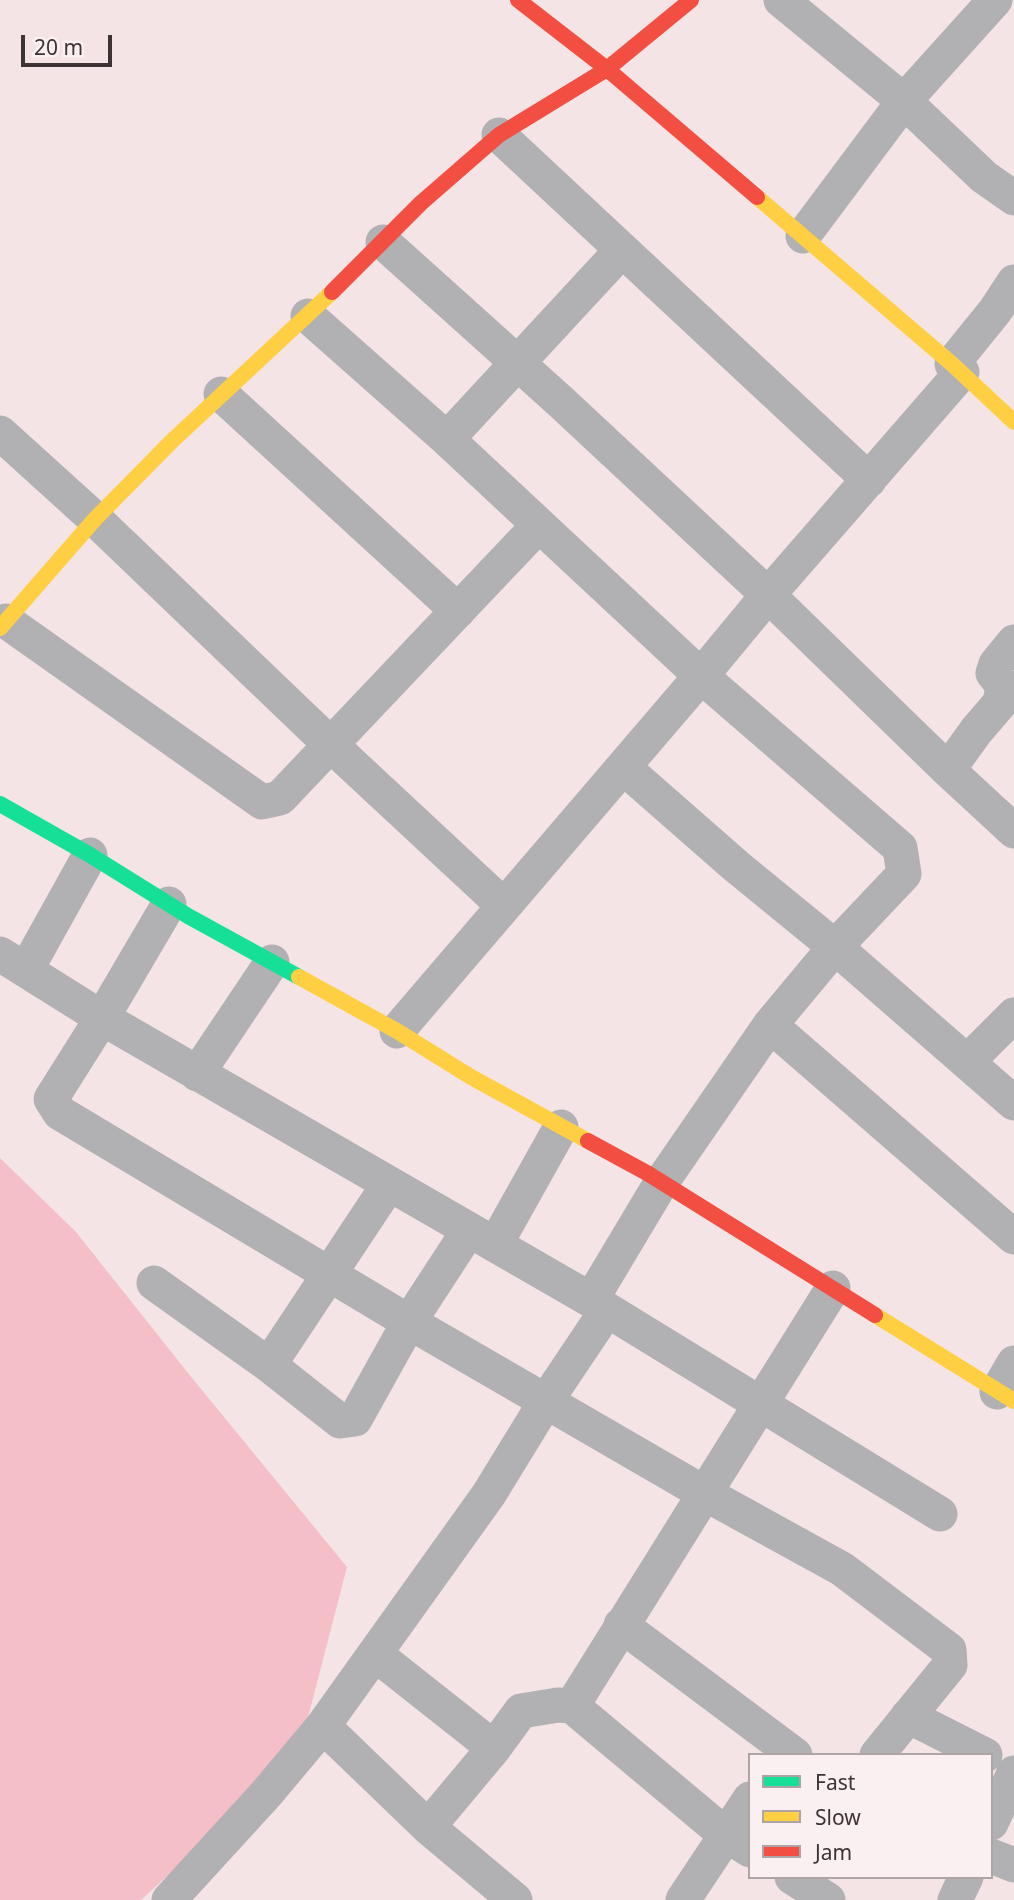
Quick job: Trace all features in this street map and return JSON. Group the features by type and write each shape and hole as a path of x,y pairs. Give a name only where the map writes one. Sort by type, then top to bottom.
{"street":[{"path":"518,0 607,68 957,368 1014,422"},
{"path":"539,525 280,798 262,802 3,625 95,519 221,394 308,316 421,203 499,135 607,68 691,0"},
{"path":"781,0 904,101 984,177 1014,198"},
{"path":"803,236 904,101 995,0"},
{"path":"499,135 869,480"},
{"path":"383,242 768,595 1014,831"},
{"path":"447,439 622,250"},
{"path":"397,1031 869,480 957,368 1004,316 1014,282"},
{"path":"169,1900 266,1794 323,1726 375,1654 489,1494 546,1401 599,1305 661,1182 770,1025 835,947 904,874 900,848 701,676 447,439 308,316"},
{"path":"221,394 458,611"},
{"path":"0,433 95,519 504,906"},
{"path":"948,770 1000,703 1003,687 993,673 996,664 1014,642"},
{"path":"624,767 1014,1103"},
{"path":"0,804 169,904 397,1031 471,1077 647,1173 791,1264 1008,1385"},
{"path":"90,855 13,962 197,1074 599,1305 940,1514"},
{"path":"169,904 51,1099 60,1113 409,1322 704,1493 842,1569 949,1650 950,1665 879,1753"},
{"path":"197,1074 272,962"},
{"path":"967,1062 1014,1015"},
{"path":"770,1025 1014,1237"},
{"path":"154,1283 270,1365 340,1421 355,1419 409,1322 482,1238 561,1127"},
{"path":"270,1365 389,1184"},
{"path":"572,1706 833,1287"},
{"path":"621,1625 786,1752"},
{"path":"375,1654 494,1748"},
{"path":"428,1827 521,1711 558,1705 572,1706 738,1843"},
{"path":"908,1716 981,1753"},
{"path":"323,1726 428,1827 516,1900"},
{"path":"993,1759 1014,1771 993,1818"},
{"path":"682,1900 738,1843 748,1806"},
{"path":"993,1857 1014,1865"},
{"path":"795,1879 828,1900"}],"shaded area":[{"path":"0,1158 76,1232 347,1567 298,1756 141,1900 0,1900"}],"traffic: fast":[{"path":"0,804 90,855 188,916 299,977"}],"traffic: slow":[{"path":"757,197 952,364 1014,422"},
{"path":"0,628 95,519 172,441 332,292"},
{"path":"299,977 588,1141"},
{"path":"875,1315 1014,1401"}],"traffic: jam":[{"path":"518,0 607,69 757,197"},
{"path":"332,292 421,203 499,135 607,69 691,0"},
{"path":"588,1141 647,1173 875,1315"}]}
